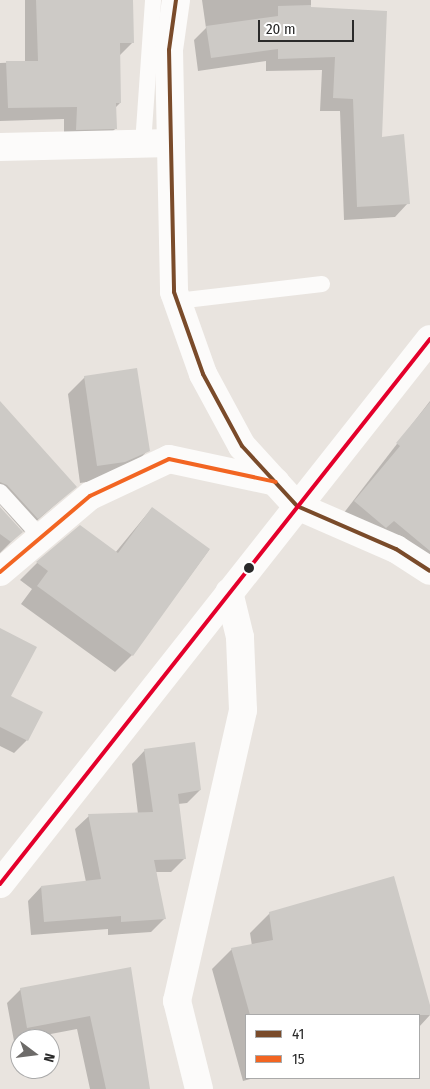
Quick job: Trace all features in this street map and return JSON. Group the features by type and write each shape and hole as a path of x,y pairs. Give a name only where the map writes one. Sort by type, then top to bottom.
{"street":[{"path":"176,0 159,61 171,143 174,292 203,374 242,446 297,506 396,549 430,571"},
{"path":"0,146 171,143"},
{"path":"0,884 430,338"},
{"path":"0,572 90,496 169,459 276,482"},
{"path":"199,1089 177,1001 243,710 240,637 229,592"}],"lane":[{"path":"143,144 159,61 153,0"},
{"path":"177,301 322,284"},
{"path":"0,492 41,537"}],"building":[{"path":"36,0 133,0 134,43 120,43 121,103 116,103 117,129 76,130 77,107 8,108 6,61 38,61"},
{"path":"311,5 311,7 387,11 382,137 404,134 410,204 357,207 353,99 333,98 335,57 278,59 278,49 211,58 206,26 278,16 278,6"},
{"path":"137,368 150,451 125,462 97,466 84,376"},
{"path":"0,401 77,487 38,519 7,485 0,482"},
{"path":"430,402 430,551 394,521 386,528 354,501 400,446 396,443"},
{"path":"0,507 23,532 11,542 0,534"},
{"path":"152,507 210,549 133,656 37,586 48,571 36,562 80,525 118,553"},
{"path":"0,628 37,647 11,696 43,712 28,741 0,727"},
{"path":"195,742 201,790 178,794 186,859 154,860 166,919 121,922 121,916 44,922 41,886 101,879 88,814 153,812 144,749"},
{"path":"394,876 430,1005 430,1015 250,1014 231,948 273,940 269,912"},
{"path":"131,967 150,1089 106,1089 90,1016 27,1028 20,988"}],"transit line":[{"name":"41","path":"176,0 169,50 174,292 203,374 242,446 297,506 396,549 430,571"},
{"path":"0,884 430,339"},
{"name":"15","path":"0,572 90,496 169,459 276,482"}]}
